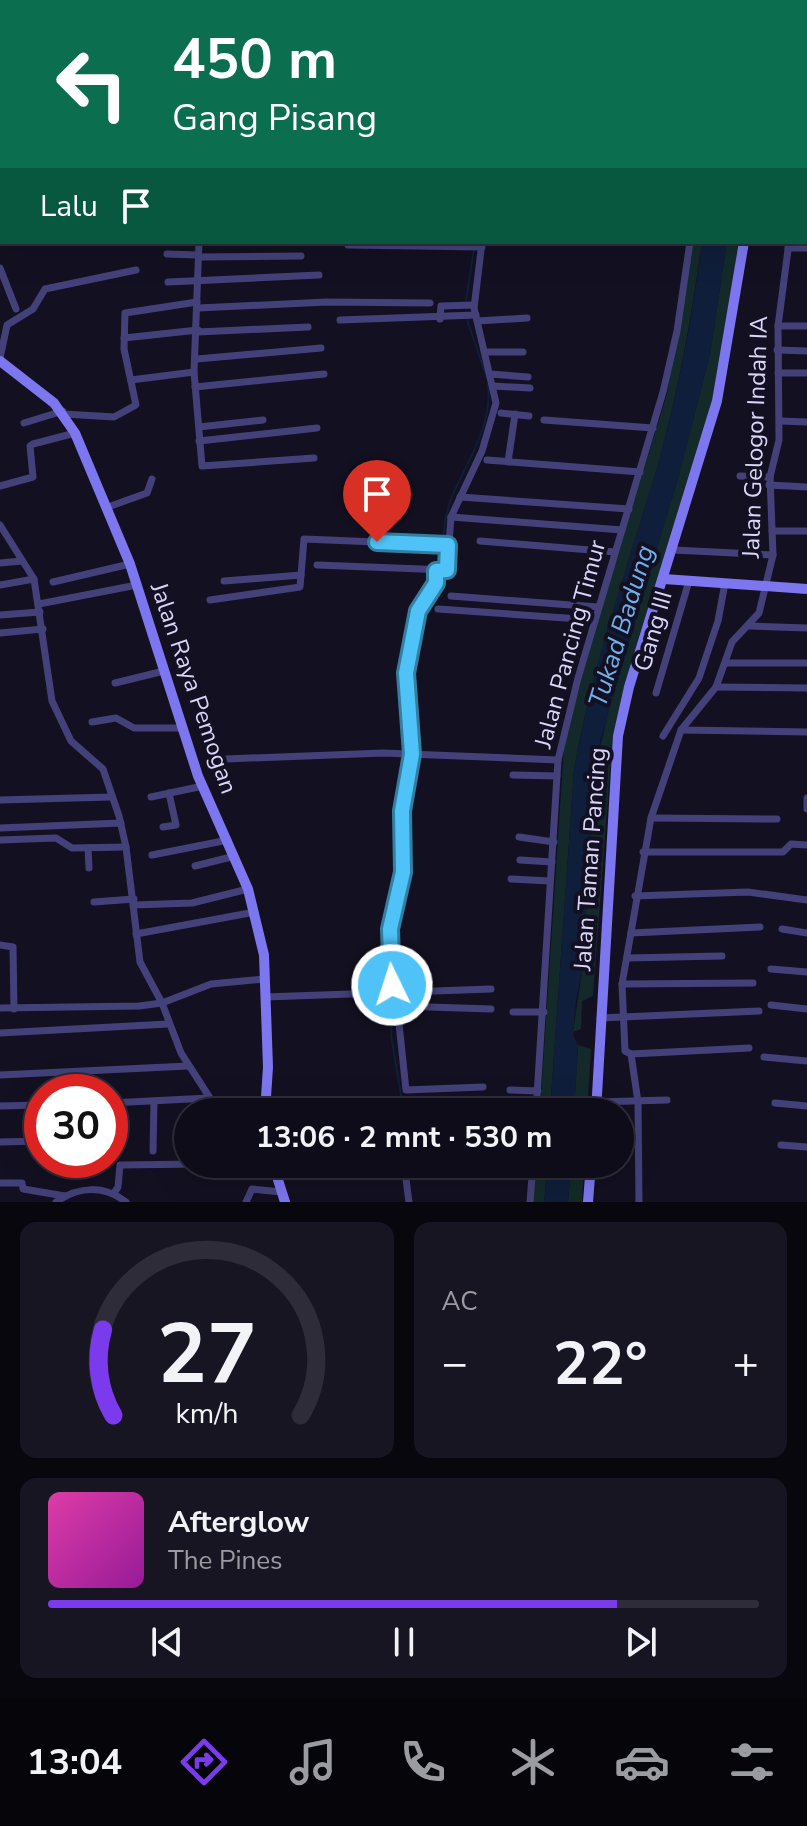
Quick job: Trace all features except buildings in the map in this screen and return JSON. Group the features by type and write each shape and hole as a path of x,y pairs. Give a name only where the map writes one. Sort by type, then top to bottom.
{"street":[{"path":"199,244 197,359 194,372 204,468 314,458"},
{"name":"Jalan Pancing Timur","path":"537,1098 558,760 594,620 653,428 677,331 690,244"},
{"name":"Jalan Taman Pancing","path":"597,1098 618,736 629,687 674,550 717,401 744,244"},
{"path":"348,245 478,245 470,305 485,352 495,408 482,451 451,517 436,583 418,611 406,673 415,755 402,811 403,872 390,929 404,1087 410,1091 483,1087"},
{"path":"788,245 807,246"},
{"name":"Jalan Gelogor Indah IA","path":"681,730 716,687 732,642 759,613 767,586 773,555 769,481 780,421 778,326 788,245"},
{"path":"167,254 301,256"},
{"path":"0,268 16,309"},
{"path":"0,359 7,325 33,309 45,289 136,270"},
{"path":"168,282 319,275"},
{"path":"24,423 63,412 114,417 137,403 124,338 127,311 198,305 430,303"},
{"path":"440,319 441,306 470,305"},
{"path":"340,320 527,318"},
{"path":"778,326 807,326"},
{"path":"124,338 198,331 308,327"},
{"path":"197,359 321,348"},
{"path":"777,350 807,351"},
{"path":"485,352 523,352"},
{"name":"Jalan Raya Pemogan","path":"0,359 63,412 75,433 130,564 203,786 248,889 255,912 265,979 266,1098"},
{"path":"131,380 194,372"},
{"path":"778,373 807,373"},
{"path":"195,387 324,374"},
{"path":"490,374 528,377"},
{"path":"493,386 530,388"},
{"path":"501,413 529,416"},
{"path":"508,462 515,414"},
{"path":"199,427 263,420"},
{"path":"544,420 653,428"},
{"path":"780,421 807,422"},
{"path":"199,441 317,428"},
{"path":"0,486 33,477 30,446 75,433"},
{"path":"487,460 640,472"},
{"path":"740,476 807,487"},
{"path":"108,507 147,493 152,479"},
{"path":"460,497 629,509"},
{"path":"451,517 622,530"},
{"path":"0,525 34,579 42,606 52,701 71,741 103,769 121,823 137,904 140,962 162,1003 168,1024 188,1066 209,1098"},
{"path":"772,531 807,531"},
{"path":"210,600 297,589 302,584 304,539 444,545"},
{"path":"480,541 615,552"},
{"path":"674,550 773,555"},
{"path":"0,563 22,561"},
{"path":"53,582 130,564"},
{"path":"317,565 440,571"},
{"path":"224,581 301,575"},
{"path":"0,585 34,579"},
{"path":"664,579 807,589"},
{"name":"Gang III","path":"656,693 689,581"},
{"path":"663,736 699,678 718,621 725,583"},
{"path":"0,615 137,585"},
{"path":"451,596 598,607"},
{"path":"438,609 594,620"},
{"path":"750,626 807,628"},
{"path":"0,633 43,629"},
{"path":"726,663 807,663"},
{"path":"115,683 164,671"},
{"path":"716,687 807,688"},
{"path":"92,722 116,718 134,728 182,728"},
{"path":"749,1048 631,1054 625,1051 621,1017 622,984 643,852 651,818 681,730 807,732"},
{"path":"226,759 415,755 558,760"},
{"path":"513,775 557,776"},
{"path":"151,797 203,786"},
{"path":"163,827 176,825 169,793"},
{"path":"0,800 112,797"},
{"path":"807,798 807,809"},
{"path":"651,818 777,819"},
{"path":"0,828 121,823"},
{"path":"519,837 554,842"},
{"path":"0,840 56,838 72,848 126,847"},
{"path":"152,855 229,840"},
{"path":"643,852 783,852 791,844 807,845"},
{"path":"88,848 89,868"},
{"path":"195,866 235,856"},
{"path":"520,860 552,862"},
{"path":"511,879 550,881"},
{"path":"94,902 192,903 248,889"},
{"path":"635,896 760,892 807,900"},
{"path":"139,934 255,912"},
{"path":"631,933 760,927"},
{"path":"782,929 807,933"},
{"path":"0,945 13,947 14,1009"},
{"path":"627,958 722,956"},
{"path":"771,969 807,972"},
{"path":"0,1008 162,1003 211,984 265,979"},
{"path":"622,984 753,983"},
{"path":"265,997 491,989"},
{"path":"771,1005 807,1009"},
{"path":"398,1006 491,1009"},
{"path":"600,1018 759,1011"},
{"path":"513,1012 544,1012"},
{"path":"0,1033 168,1024"},
{"path":"631,1054 638,1102 639,1202"},
{"path":"764,1057 807,1061"},
{"path":"0,1075 188,1066"},
{"path":"510,1090 538,1091"},
{"path":"409,1098 410,1091"},
{"path":"128,1102 174,1100"},
{"path":"634,1102 667,1100"},
{"path":"153,1151 154,1101"},
{"path":"775,1103 807,1106"},
{"path":"0,1106 24,1105"},
{"path":"0,1142 24,1141"},
{"path":"781,1145 807,1147"},
{"path":"114,1193 120,1165 174,1164"},
{"path":"409,1202 410,1178"},
{"path":"530,1202 532,1178"},
{"path":"588,1202 590,1178"},
{"path":"0,1183 22,1183 23,1189 65,1196"},
{"path":"56,1202 65,1196 95,1189 114,1193 124,1201"},
{"path":"246,1202 252,1189 283,1197"}],"green space":[{"path":"693,244 702,244 672,409 601,654 574,770 551,1098 541,1098 564,748 586,658 667,394"},
{"path":"727,244 740,244 717,386 618,725 610,770 593,996 582,1001 581,1029 573,1032 583,966 594,774 612,696 679,475 710,354"},
{"path":"578,1045 591,1049 588,1098 575,1098"},
{"path":"535,1178 547,1178 544,1202 533,1202"},
{"path":"570,1178 583,1178 582,1202 568,1202"}],"water":[{"name":"Tukad Badung","path":"702,244 727,244 710,354 679,475 601,738 594,774 583,966 573,1035 578,1045 575,1098 551,1098 574,770 601,654 672,409"},
{"path":"547,1178 570,1178 568,1202 544,1202"}],"waterway":[{"path":"466,301 474,249"},
{"path":"467,320 487,378"},
{"path":"443,541 450,502 483,429 489,400 488,384"},
{"path":"439,569 442,547"},
{"path":"421,616 429,601"},
{"path":"406,804 406,858"},
{"path":"394,1006 391,1035 402,1098"}],"route":[{"path":"377,542 448,545 447,570 436,571 436,583 418,611 406,673 412,764 402,811 405,830 403,872 392,909 390,929 392,985"}]}
